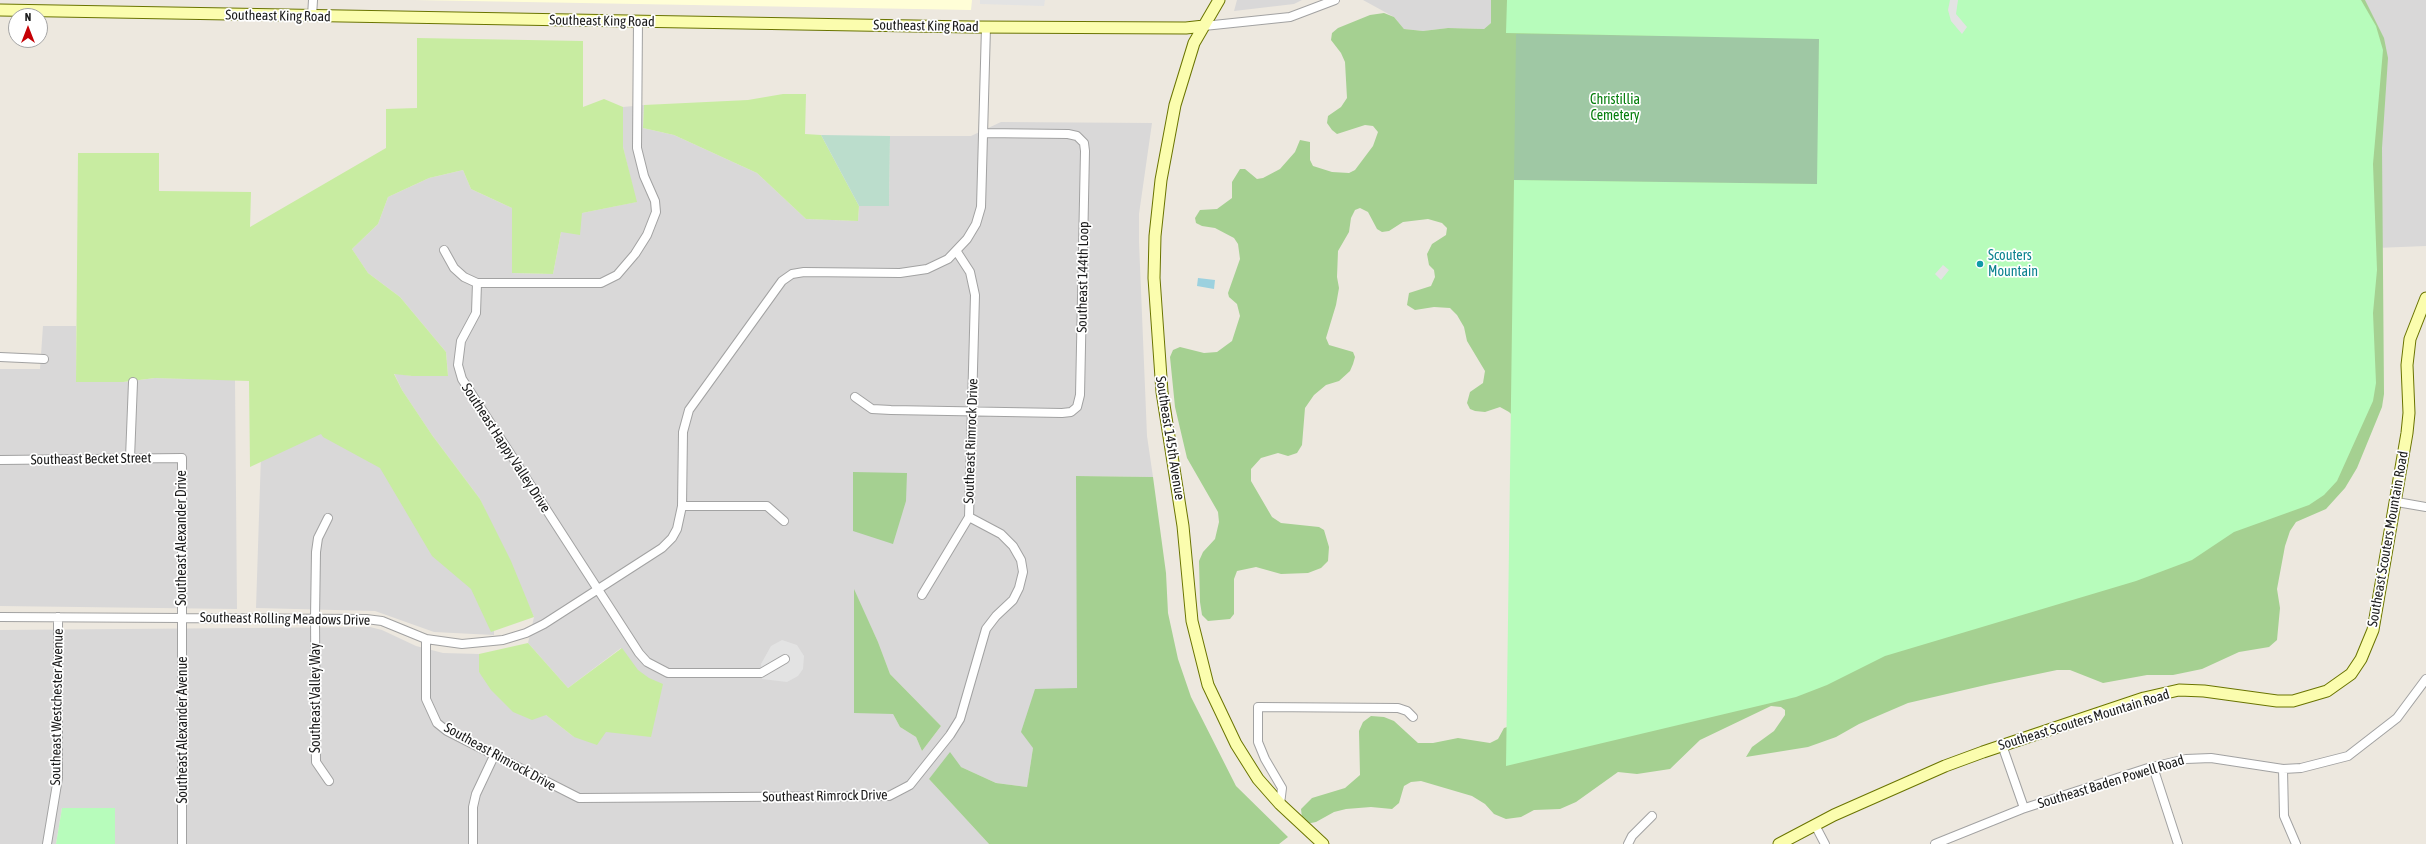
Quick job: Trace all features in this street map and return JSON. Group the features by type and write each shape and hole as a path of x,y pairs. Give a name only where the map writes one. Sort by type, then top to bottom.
{"main road":[{"name":"Southeast 145th Avenue","path":"1219,0 1194,43 1180,90 1161,180 1154,263 1160,375 1183,526 1192,621 1201,663 1212,694 1241,753 1258,779 1280,804 1324,844"},
{"name":"Southeast King Road","path":"0,10 986,27 1186,28 1204,26"},
{"name":"Southeast Scouters Mountain Road","path":"1779,844 1901,785 2002,745 2144,698 2179,690 2204,691 2277,701 2293,701 2327,691 2351,674 2361,659 2373,630 2397,502 2409,413 2407,365 2410,339 2426,298"}],"street":[{"path":"312,16 313,0"},
{"path":"1204,26 1290,17 1335,0"},
{"path":"444,250 454,268 464,277 476,283 601,283 617,275 635,254 646,235 656,212 655,201 644,176 637,148 638,22"},
{"name":"Southeast Rolling Meadows Drive","path":"0,617 315,618 382,621 426,639 462,644 484,643 511,638 526,633 544,624 662,548 672,538 677,529 682,506 683,432 689,410 782,281 792,274 804,272 913,272 938,264 957,252 976,224 981,207 986,27"},
{"name":"Southeast 144th Loop","path":"972,412 1071,412 1078,407 1080,395 1084,143 1077,136 1068,134 983,133"},
{"name":"Southeast Rimrock Drive","path":"426,639 426,699 432,716 447,731 560,790 579,798 590,800 889,796 900,792 910,785 926,766 960,719 986,629 996,616 1013,600 1019,588 1023,572 1021,560 1014,546 1001,534 970,517 974,289 970,272 957,252"},
{"name":"Southeast Happy Valley Drive","path":"476,283 476,313 461,341 458,354 458,366 462,379 639,653 647,662 668,673 761,673 785,659"},
{"path":"0,358 44,359"},
{"path":"130,458 133,382"},
{"path":"855,397 872,408 972,412"},
{"name":"Southeast Becket Street","path":"0,460 182,458"},
{"name":"Southeast Alexander Drive","path":"182,458 182,617"},
{"path":"2397,502 2426,506"},
{"path":"682,506 767,506 784,521"},
{"path":"922,595 970,517"},
{"name":"Southeast Valley Way","path":"328,518 318,538 316,552 315,618 316,762 329,781"},
{"name":"Southeast Westchester Avenue","path":"47,844 58,778 58,617"},
{"name":"Southeast Alexander Avenue","path":"182,617 182,844"},
{"name":"Southeast Baden Powell Road","path":"1939,843 2024,808 2153,767 2196,757 2232,760 2283,769 2327,762 2348,756 2397,718 2426,679"},
{"path":"1280,804 1282,788 1258,742 1258,707 1398,708 1407,711 1413,717"},
{"path":"2002,745 2024,808"},
{"path":"473,844 473,807 476,794 494,756"},
{"path":"2153,767 2178,844"},
{"path":"2283,769 2284,816 2296,844"},
{"path":"1628,844 1632,836 1652,816"},
{"path":"1816,825 1825,844"}],"shaded area":[{"path":"414,0 972,0 971,10"},
{"path":"980,0 1045,0 1044,6 980,4"},
{"path":"1237,0 1302,0 1294,4 1234,11"},
{"path":"1363,0 1491,0 1491,23 1484,29 1448,28 1423,31 1404,29 1394,17"},
{"path":"1950,0 1958,0 1956,14 1967,27 1962,34 1951,21 1948,10"},
{"path":"2361,0 2426,0 2426,246 2376,248"},
{"path":"644,105 643,128 674,135 757,173 806,219 858,221 859,206 889,206 890,136 971,136 1001,122 1152,123 1139,214 1139,242 1147,436 1153,477 1077,476 1077,688 1033,748 1027,787 996,783 961,767 929,779 989,844 115,844 114,808 62,808 56,844 0,844 0,630 370,627 382,630 416,646 443,653 479,654 479,672 546,715 574,737 628,658 621,648 568,688 528,643 534,617 480,499 432,435 402,390 394,373 412,376 448,375 446,352 400,297 368,273 352,249 378,224 388,197 429,178 463,170 471,189 512,208 512,273 553,274 561,232 582,213 636,202 623,147 623,107","holes":["854,591 878,642 890,674 941,726 922,751 916,737 900,727 893,714"]},
{"path":"821,135 890,136 889,206 859,206"},
{"path":"1943,265 1949,270 1941,280 1935,274"},
{"path":"43,326 76,326 76,382 123,382 155,378 235,380 237,609 0,606 0,369 40,369"},
{"path":"316,430 390,465 494,600 494,635 434,632 375,611 256,608 261,455"},
{"path":"782,640 797,645 804,656 803,669 798,676 787,682 762,679 761,664 771,646"}],"green space":[{"path":"1491,0 2365,0 2384,38 2388,58 2382,148 2384,394 2382,407 2357,468 2345,488 2326,509 2296,522 2290,531 2285,546 2277,589 2280,608 2277,640 2269,647 2239,652 2202,669 2173,675 2147,675 2103,683 2070,670 2057,670 1990,684 1908,703 1859,724 1836,737 1808,747 1746,757 1752,747 1774,731 1785,715 1785,710 1781,707 1771,706 1700,740 1670,769 1637,774 1618,772 1576,802 1560,809 1534,810 1521,817 1506,819 1494,814 1485,804 1472,796 1421,781 1411,782 1404,786 1399,803 1392,809 1371,807 1346,809 1334,812 1316,822 1306,824 1302,818 1301,809 1312,798 1345,788 1360,775 1359,731 1363,722 1371,716 1384,717 1394,721 1418,743 1433,743 1458,738 1490,743 1498,739 1504,728 1517,724 1543,444 1509,412 1500,407 1485,412 1470,409 1467,403 1470,392 1483,383 1485,371 1467,341 1464,327 1457,315 1450,308 1434,307 1415,310 1407,305 1409,293 1431,286 1435,277 1434,270 1429,265 1427,254 1432,244 1446,235 1447,228 1442,223 1428,219 1403,222 1389,231 1382,232 1377,229 1368,212 1360,208 1355,210 1351,218 1349,232 1338,251 1337,277 1339,288 1336,305 1326,338 1329,345 1353,352 1355,357 1353,364 1350,371 1339,381 1326,385 1314,395 1305,408 1302,445 1297,453 1288,456 1278,453 1261,458 1251,469 1251,481 1272,517 1281,523 1319,527 1324,530 1329,547 1328,561 1321,568 1308,573 1281,574 1256,567 1237,571 1234,579 1234,614 1230,619 1208,621 1202,615 1200,602 1199,561 1203,552 1215,539 1219,522 1218,512 1187,458 1175,407 1170,357 1173,350 1180,347 1204,353 1217,352 1232,341 1240,316 1237,304 1229,297 1228,293 1240,259 1238,244 1234,238 1215,228 1202,226 1196,223 1195,218 1200,210 1217,209 1232,198 1232,182 1240,169 1245,169 1257,179 1263,178 1280,169 1295,152 1300,140 1310,142 1310,160 1313,166 1332,172 1349,173 1355,170 1373,146 1378,132 1373,126 1365,125 1337,134 1327,123 1328,116 1341,107 1347,98 1345,62 1341,53 1331,40 1332,33 1338,28 1370,15 1384,13 1394,17 1404,29 1423,31 1448,28 1484,29 1491,23"},
{"path":"1507,0 2361,0 2376,26 2383,50 2373,164 2377,270 2373,313 2376,383 2373,401 2337,481 2324,495 2309,505 2234,532 2192,560 2136,581 1885,656 1827,685 1796,697 1506,766 1514,180 1817,184 1819,39 1506,33"},
{"name":"Christillia Cemetery","path":"1516,34 1819,38 1818,184 1514,180"},
{"path":"417,38 583,41 583,107 604,99 623,107 623,147 637,202 582,213 580,235 561,232 553,274 512,273 512,208 471,189 463,170 429,178 388,197 378,224 352,249 368,273 400,297 446,352 448,376 412,376 394,374 402,390 432,435 480,499 511,561 534,617 491,632 471,589 432,556 380,468 323,437 321,434 250,467 249,381 155,378 123,382 76,382 78,153 159,153 159,191 251,192 250,227 386,148 386,109 417,108"},
{"path":"783,94 806,94 805,134 821,135 859,206 858,221 806,219 757,173 674,135 643,128 644,105 748,100"},
{"path":"853,472 907,473 906,501 893,544 853,531"},
{"path":"1076,476 1153,477 1166,573 1168,613 1178,659 1191,697 1236,786 1288,837 1279,844 989,844 929,779 950,752 961,767 996,783 1027,787 1033,748 1021,732 1035,689 1077,688"},
{"path":"854,589 878,642 890,674 941,726 922,751 916,737 900,727 893,714 854,713"},
{"path":"528,643 568,688 622,648 638,670 649,678 663,684 651,737 606,732 597,745 574,737 546,715 532,720 513,712 491,690 479,672 479,654"},
{"path":"62,808 115,808 115,844 56,844"}],"water":[{"path":"1198,278 1215,280 1214,289 1197,286"}],"place":[{"name":"Scouters Mountain","path":"1980,264"}]}
